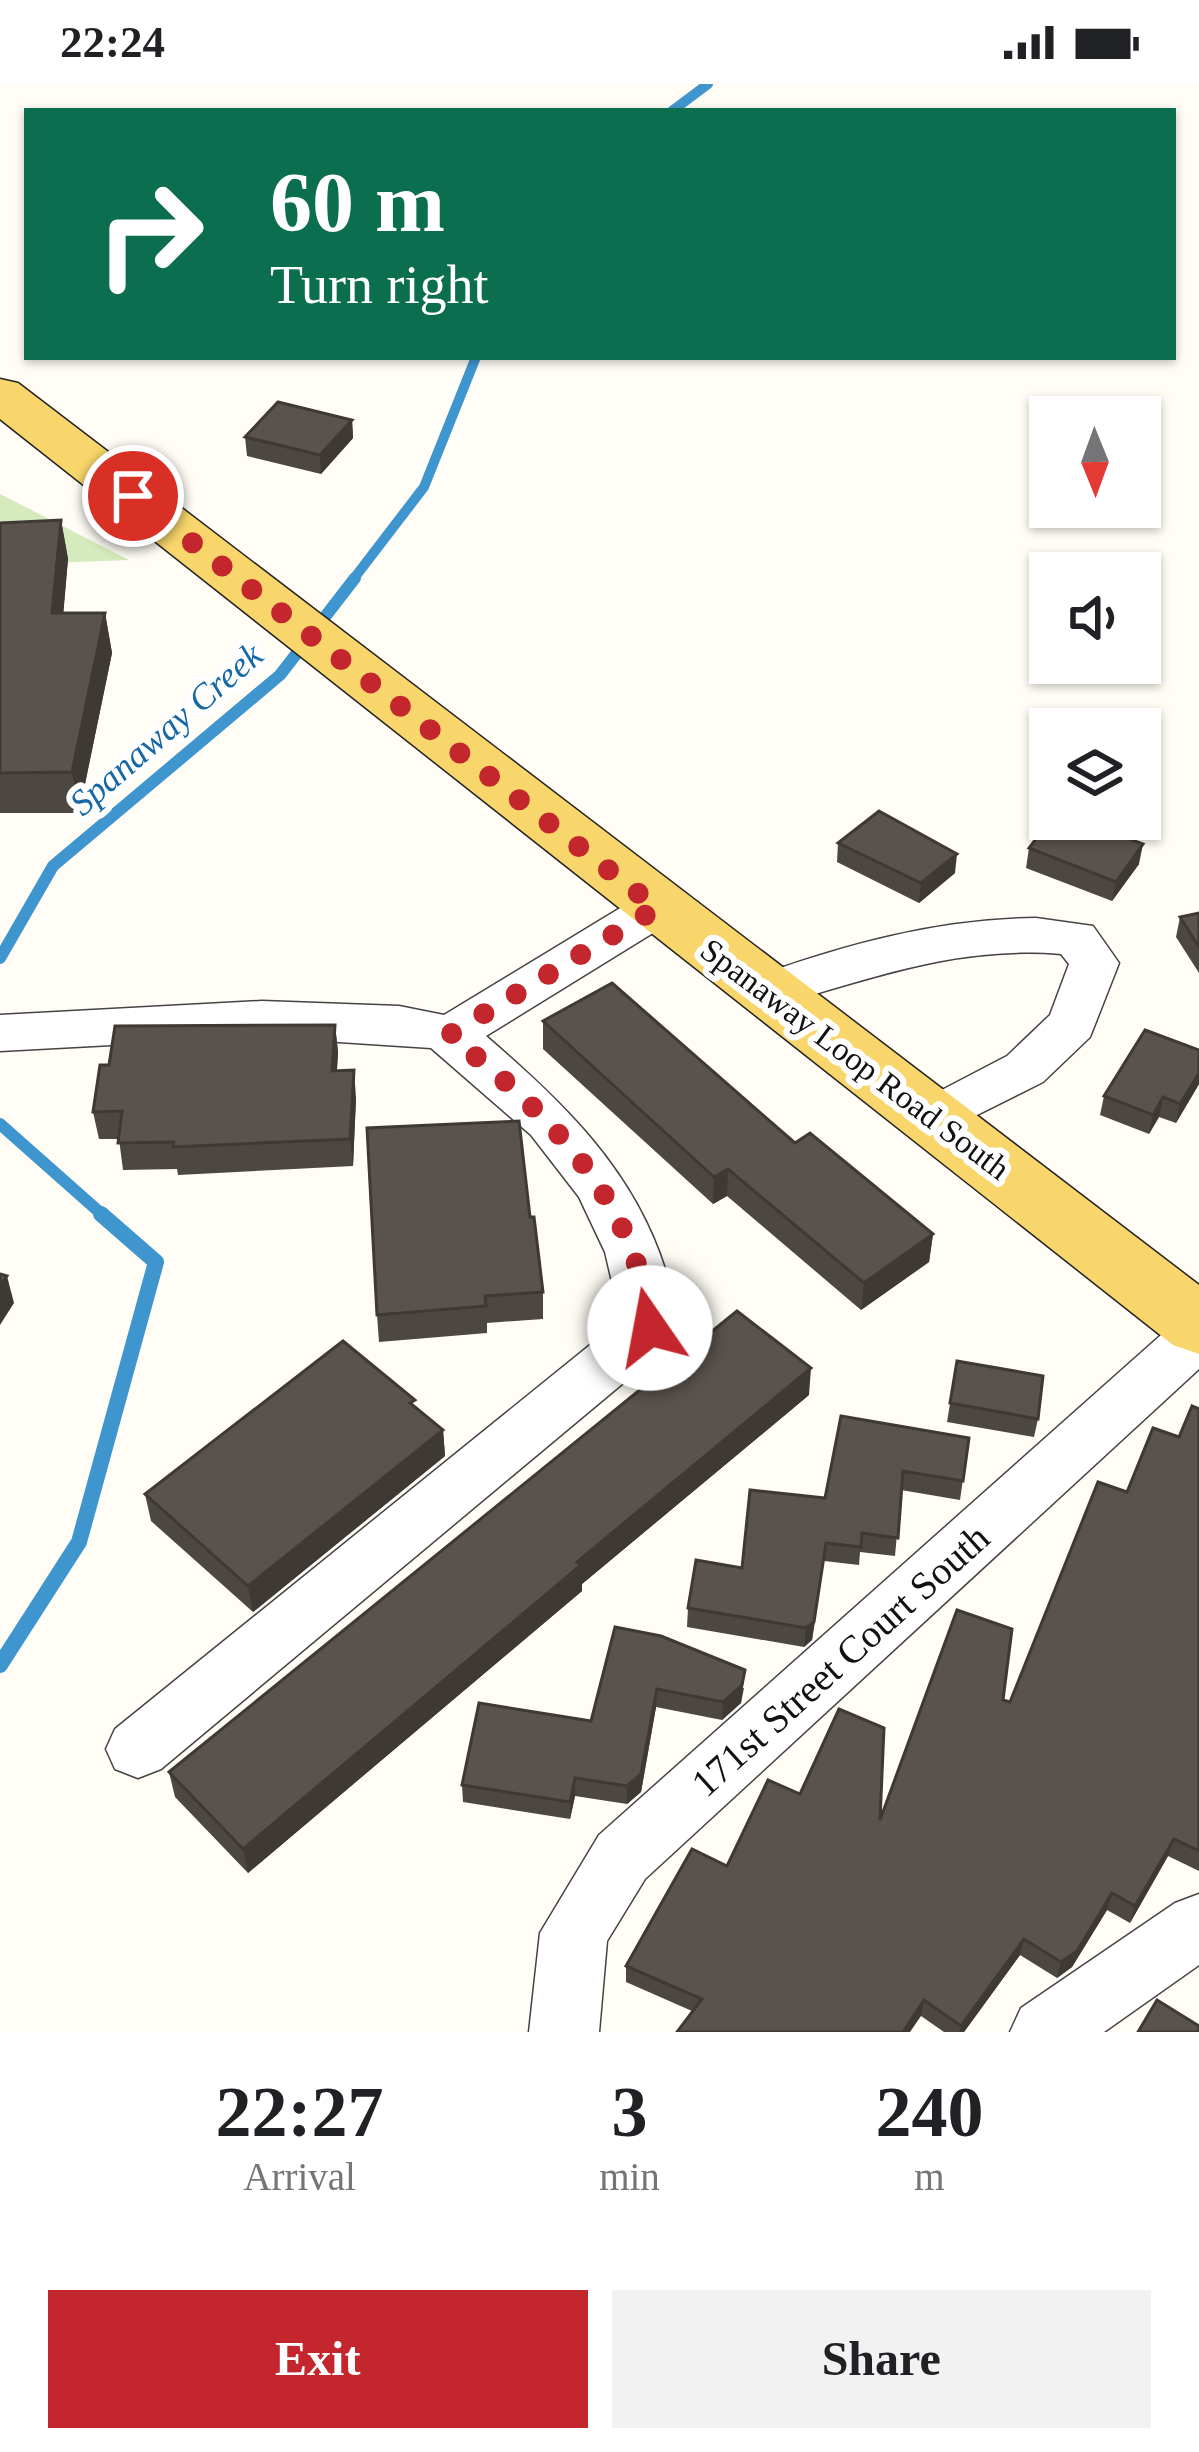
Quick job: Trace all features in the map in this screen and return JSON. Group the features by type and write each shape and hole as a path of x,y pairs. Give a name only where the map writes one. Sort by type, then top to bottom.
{"main road":[{"name":"Spanaway Loop Road South","path":"0,394 1199,1325"}],"street":[{"path":"449,1035 657,908"},
{"path":"767,991 859,956 1021,931 1076,938 1094,963 1072,1024 1025,1069 933,1118"},
{"path":"0,1033 105,1023 320,1019 386,1023 449,1035 522,1093 573,1146 609,1198 646,1292 650,1328 138,1749"},
{"name":"171st Street Court South","path":"564,2032 574,1934 622,1857 1199,1335"},
{"path":"1045,2032 1199,1925"}],"green space":[{"path":"0,494 8,498 129,560 0,565"}],"building":[{"path":"278,402 352,420 320,455 245,437"},
{"path":"61,520 52,613 105,613 72,772 0,773 0,523"},
{"path":"879,811 957,854 921,883 838,843"},
{"path":"1035,840 1143,844 1116,882 1029,848"},
{"path":"1199,913 1199,947 1180,917"},
{"path":"612,983 795,1143 810,1133 933,1234 864,1283 728,1169 714,1177 543,1021"},
{"path":"335,1025 332,1071 354,1070 350,1139 173,1147 174,1142 118,1143 122,1111 93,1112 100,1065 109,1065 115,1026"},
{"path":"1145,1030 1199,1050 1199,1073 1180,1104 1163,1097 1153,1115 1104,1096"},
{"path":"519,1121 543,1292 485,1296 486,1306 377,1315 367,1128"},
{"path":"737,1311 811,1368 243,1849 169,1772"},
{"path":"343,1341 415,1400 410,1403 443,1430 248,1586 145,1494"},
{"path":"957,1361 1043,1376 1038,1419 950,1403"},
{"path":"1192,1406 1199,1409 1199,1851 1174,1839 1135,1906 1112,1893 1077,1951 1061,1962 1024,1939 961,2026 924,2000 903,2032 677,2032 702,1999 626,1966 692,1849 727,1866 768,1780 800,1794 839,1709 884,1728 880,1820 957,1610 1012,1629 1003,1700 1010,1702 1098,1482 1127,1492 1153,1428 1179,1437"},
{"path":"841,1416 969,1438 963,1481 903,1471 898,1538 862,1533 861,1547 826,1543 814,1622 806,1628 688,1608 696,1560 742,1568 750,1490 825,1498"},
{"path":"615,1627 661,1636 745,1670 742,1685 723,1702 657,1689 641,1774 627,1786 575,1778 570,1802 462,1785 479,1703 591,1721"},
{"path":"1157,2000 1199,2026 1199,2032 1138,2032"}],"waterway":[{"name":"Spanaway Creek","path":"676,108 708,84"},
{"name":"Spanaway Creek","path":"352,581 424,487 475,360"},
{"name":"Spanaway Creek","path":"0,958 53,866 280,675 355,578"},
{"name":"Spanaway Creek","path":"0,1124 105,1217"},
{"name":"Spanaway Creek","path":"0,1665 79,1542 156,1262 101,1214"}],"route":[{"path":"133,496 657,908 449,1035 522,1093 573,1146 609,1198 646,1292 650,1328"}]}
